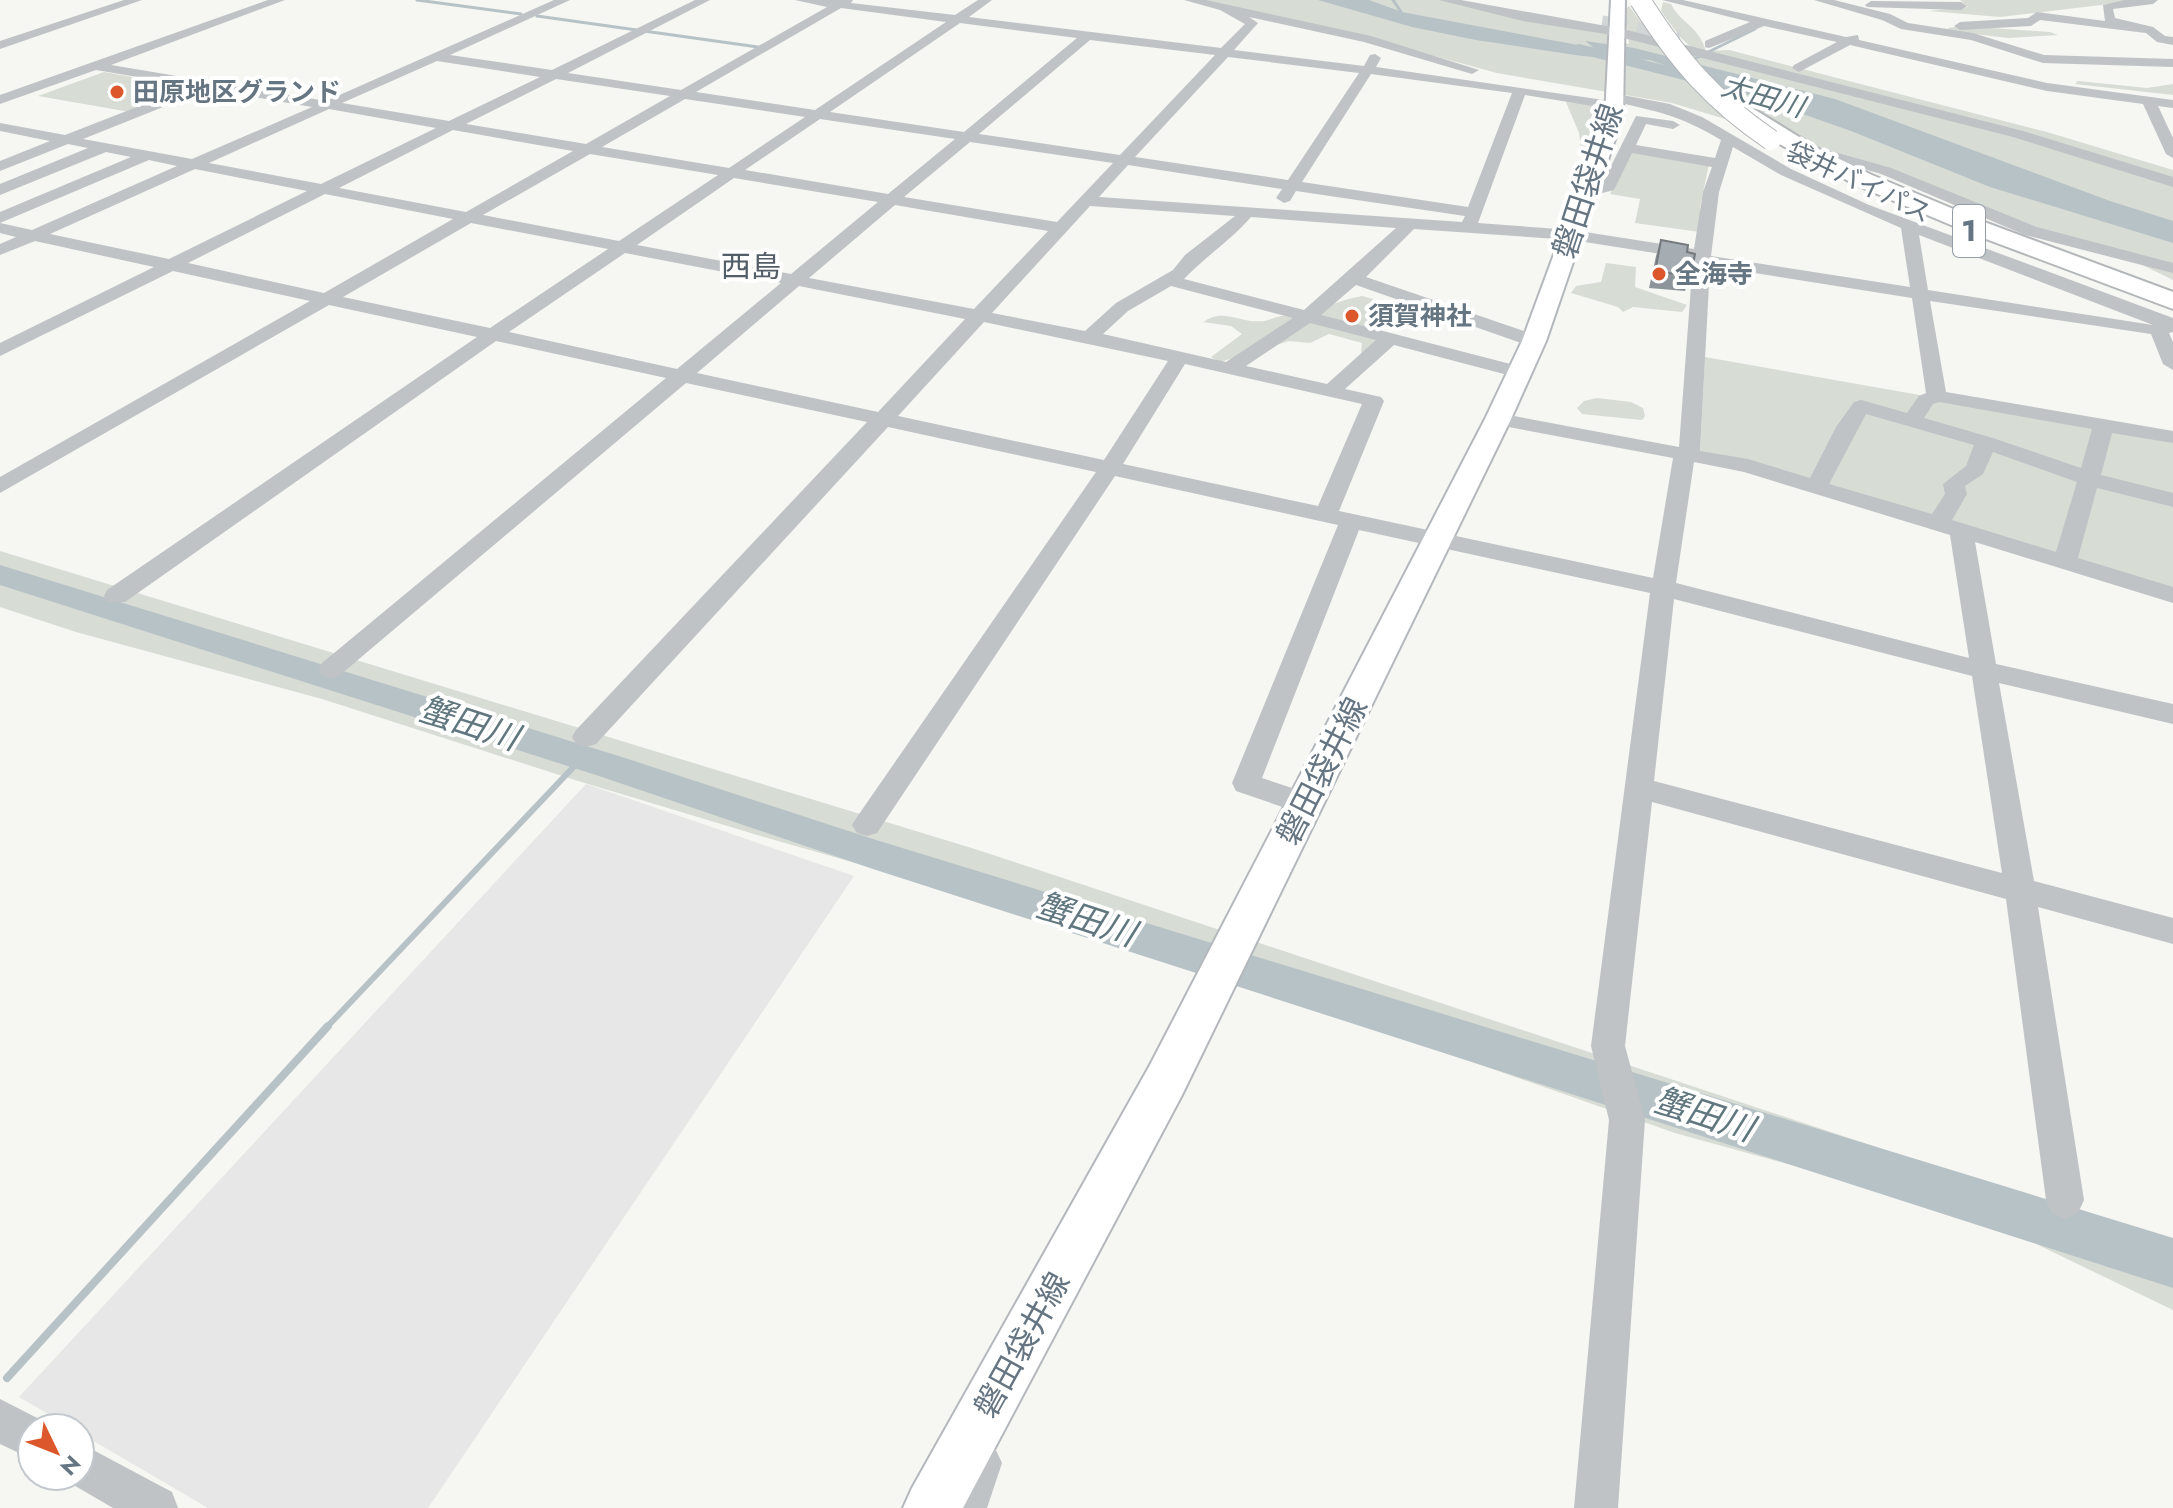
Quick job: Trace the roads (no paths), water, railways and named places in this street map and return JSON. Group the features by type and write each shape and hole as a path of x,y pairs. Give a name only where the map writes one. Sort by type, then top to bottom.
{"highway":[{"name":"1","path":"1630,0 1667,42"},
{"name":"袋井バイパス","path":"1640,0 1679,61 1716,101 1778,139 1853,183 2170,319"},
{"name":"袋井バイパス","path":"1652,0 1715,86 1778,139"}],"main road":[{"name":"磐田袋井線","path":"932,1508 1007,1374 1229,956 1440,538 1534,341 1614,116 1624,31 1618,0"}],"street":[{"path":"0,45 136,0"},
{"path":"0,100 279,0"},
{"path":"0,250 564,0"},
{"path":"0,350 704,0"},
{"path":"801,0 843,2 957,20 1480,84 1581,100 1616,100"},
{"path":"116,596 494,334 986,0"},
{"path":"1190,0 1367,39 1581,100"},
{"path":"1445,0 1624,31 1821,86 2018,134 2173,182"},
{"path":"1668,0 2077,93 2173,104"},
{"path":"1685,0 1703,8"},
{"path":"1820,0 1886,17 1899,24 1973,37 2046,60 2121,75 2167,60"},
{"path":"1835,3 1961,6 1955,0"},
{"path":"2153,1 2107,7 2110,20 2146,27 2161,39 2173,41"},
{"path":"0,486 843,2"},
{"path":"1732,15 1755,4"},
{"path":"586,737 1060,228 1127,161 1252,23 1223,7"},
{"path":"1480,8 1587,15 1602,22"},
{"path":"1899,24 1982,26 2009,20 2031,22 2037,16 2153,31"},
{"path":"1762,22 1709,44 1821,86"},
{"path":"1799,68 1869,30 1840,24"},
{"path":"1884,34 1931,44"},
{"path":"331,669 1087,36"},
{"path":"2004,77 2024,66 2081,51 2167,60"},
{"path":"436,57 1475,213"},
{"path":"1273,216 1376,57"},
{"path":"1993,58 2024,66"},
{"path":"95,66 1060,228"},
{"path":"1493,76 1616,100 1689,123 1825,191 1909,226 2170,319"},
{"path":"0,166 204,86"},
{"path":"1468,229 1519,92"},
{"path":"2149,102 2173,154"},
{"path":"1587,192 1608,187 1641,119 1657,119 1724,140"},
{"path":"0,127 1089,337 1374,401 1339,516 1246,783 1306,804"},
{"path":"1722,164 1724,140"},
{"path":"0,190 105,147"},
{"path":"1627,148 1722,164"},
{"path":"1828,154 1886,171 2031,231 2173,268"},
{"path":"0,218 146,156"},
{"path":"1596,1508 1627,1120 1608,1046 1663,588 1687,453 1702,257 1711,192 1717,167 1722,164"},
{"path":"1089,201 1572,235 1921,294 2170,319"},
{"path":"1089,337 1122,307 1168,280 1233,228 1246,213"},
{"path":"1230,368 1309,317 1377,258 1408,225"},
{"path":"1909,226 1937,396"},
{"path":"0,228 1108,470 1440,538 1663,588 1982,670 2173,714"},
{"path":"2092,246 2173,283"},
{"path":"1352,278 1534,341"},
{"path":"1168,280 1519,372"},
{"path":"2170,319 2173,364"},
{"path":"1332,390 1389,339"},
{"path":"867,825 1108,470 1180,357"},
{"path":"1912,421 1926,400 1937,396 2173,437"},
{"path":"1817,486 1846,427 1861,406 1986,442 2090,479 2173,500"},
{"path":"1498,419 1687,453 1817,486 2173,595"},
{"path":"2065,563 2104,425"},
{"path":"1986,442 1975,469 1954,484 1956,494 1949,527 1982,670 2020,890 2065,1200"},
{"path":"1640,788 2173,931"},
{"path":"965,1508 1007,1374"},
{"path":"96,1474 156,1508"}],"water":[{"path":"1318,0 1369,0 1402,12 1594,48 1585,41 1634,48 1835,99 2110,201 2173,221 2173,243 1990,187 1851,131 1650,60 1582,56 1476,40 1412,27"}],"waterway":[{"path":"417,0 521,14"},
{"path":"1393,0 1401,12"},
{"path":"537,16 758,47"},
{"path":"1690,61 1755,29"},
{"name":"太田川","path":"1579,49 1727,86"},
{"name":"蟹田川","path":"0,575 612,767 873,854 2173,1263"},
{"path":"326,1028 582,758"},
{"path":"7,1378 328,1026"}],"tunnel":[{"path":"1602,22 1627,26"},
{"path":"1637,28 1680,37"}],"place":[{"name":"田原地区グランド","path":"117,92"},
{"name":"全海寺","path":"1659,274"},
{"name":"須賀神社","path":"1352,316"}],"district":[{"name":"西島","path":"751,267"}]}
